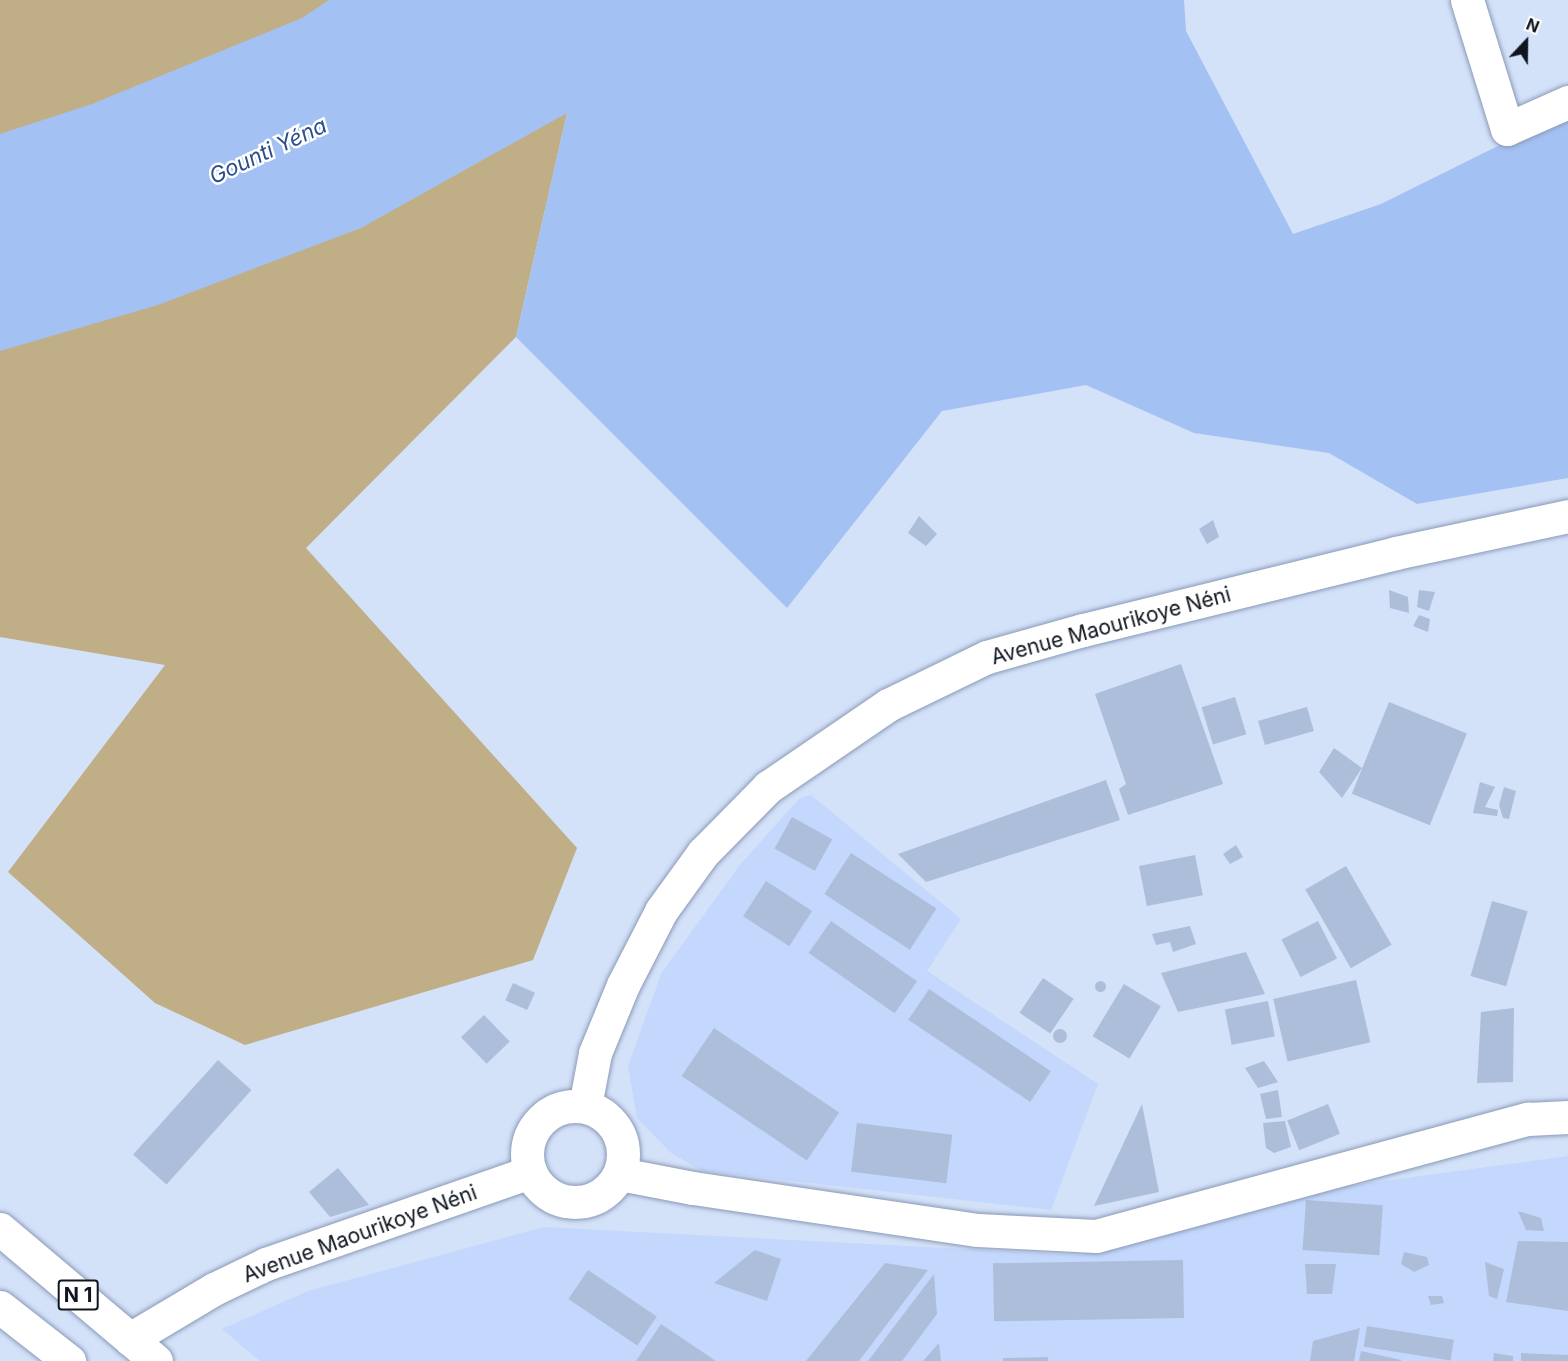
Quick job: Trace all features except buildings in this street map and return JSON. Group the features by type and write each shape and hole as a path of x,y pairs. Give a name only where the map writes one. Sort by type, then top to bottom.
{"street":[{"path":"1467,0 1508,129 1568,102"},
{"name":"Avenue Maourikoye Néni","path":"585,1106 595,1053 623,985 661,911 703,853 768,787 888,705 987,657 1083,630 1396,553 1568,516"},
{"path":"585,1106 611,1121 619,1132 624,1160 620,1174 611,1188 582,1202 551,1196 530,1172 528,1143 543,1117 556,1109 585,1106"},
{"path":"620,1174 693,1188 978,1230 1096,1236 1528,1119 1568,1117"},
{"name":"Avenue Maourikoye Néni","path":"130,1338 214,1289 266,1264 530,1172"},
{"name":"N 1","path":"0,1229 156,1361"},
{"path":"0,1307 69,1361"}],"shaded area":[{"path":"0,0 733,0 567,113 516,337 306,548 577,848 533,960 245,1045 155,1003 8,872 165,665 0,637"},
{"path":"811,795 961,919 927,971 1098,1084 1051,1210 702,1171 670,1152 637,1118 628,1066 661,974 739,866 800,798"},
{"path":"1568,1156 1568,1361 260,1361 222,1329 308,1291 544,1227 1080,1255 1332,1188"}],"water":[{"name":"Gounti Yéna","path":"329,0 1184,0 1186,31 1293,234 1381,204 1568,111 1568,478 1417,504 1329,453 1194,433 1086,385 942,411 787,608 516,337 567,113 361,228 158,305 0,351 0,134 92,104 302,18"}]}
